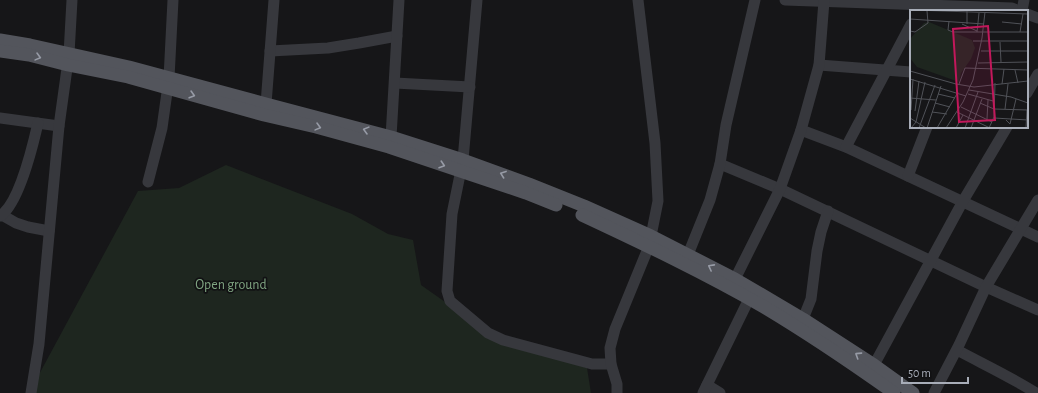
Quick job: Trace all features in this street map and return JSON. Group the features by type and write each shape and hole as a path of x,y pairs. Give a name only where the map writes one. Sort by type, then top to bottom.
{"main road":[{"path":"0,40 30,45 68,60 128,77 169,83 266,104 392,137 526,193 650,241 686,260 816,339 894,393"},
{"path":"0,51 68,60"},
{"path":"169,83 264,115 316,127 462,166"},
{"path":"686,260 735,279 803,319 874,365 913,393"}],"street":[{"path":"31,393 39,344 59,126 68,60 72,0"},
{"path":"148,182 162,128 169,83 173,0"},
{"path":"266,104 274,0"},
{"path":"392,137 399,0"},
{"path":"477,0 462,166 452,214 447,291 450,301 488,333 503,340 592,364 611,364"},
{"path":"617,393 617,384 611,364 610,348 615,329 650,241 658,201 655,143 638,0"},
{"path":"686,260 710,200 720,164 726,125 755,0"},
{"path":"785,0 1012,8 1018,10"},
{"path":"1021,10 1024,0"},
{"path":"735,279 780,188 801,130 819,65 824,1"},
{"path":"1028,14 1038,18"},
{"path":"846,146 910,26"},
{"path":"270,51 328,48 359,44 397,36"},
{"path":"819,65 910,72"},
{"path":"1028,91 1038,74"},
{"path":"394,83 470,87"},
{"path":"0,118 59,126"},
{"path":"38,123 31,153 19,187 8,209 1,215 16,223 49,231"},
{"path":"908,176 927,128"},
{"path":"874,365 963,201 1006,128"},
{"path":"801,130 846,146 1038,237"},
{"path":"720,164 780,188 986,287 1038,310"},
{"path":"934,393 957,350 986,287 1038,200"},
{"path":"803,319 811,299 817,251 828,211"},
{"path":"720,393 705,389 749,299"},
{"path":"957,350 1015,380 1036,393"}],"green space":[{"name":"Open ground","path":"226,165 352,214 388,234 413,240 421,285 499,340 587,368 591,393 29,393 138,191 179,188"}]}
